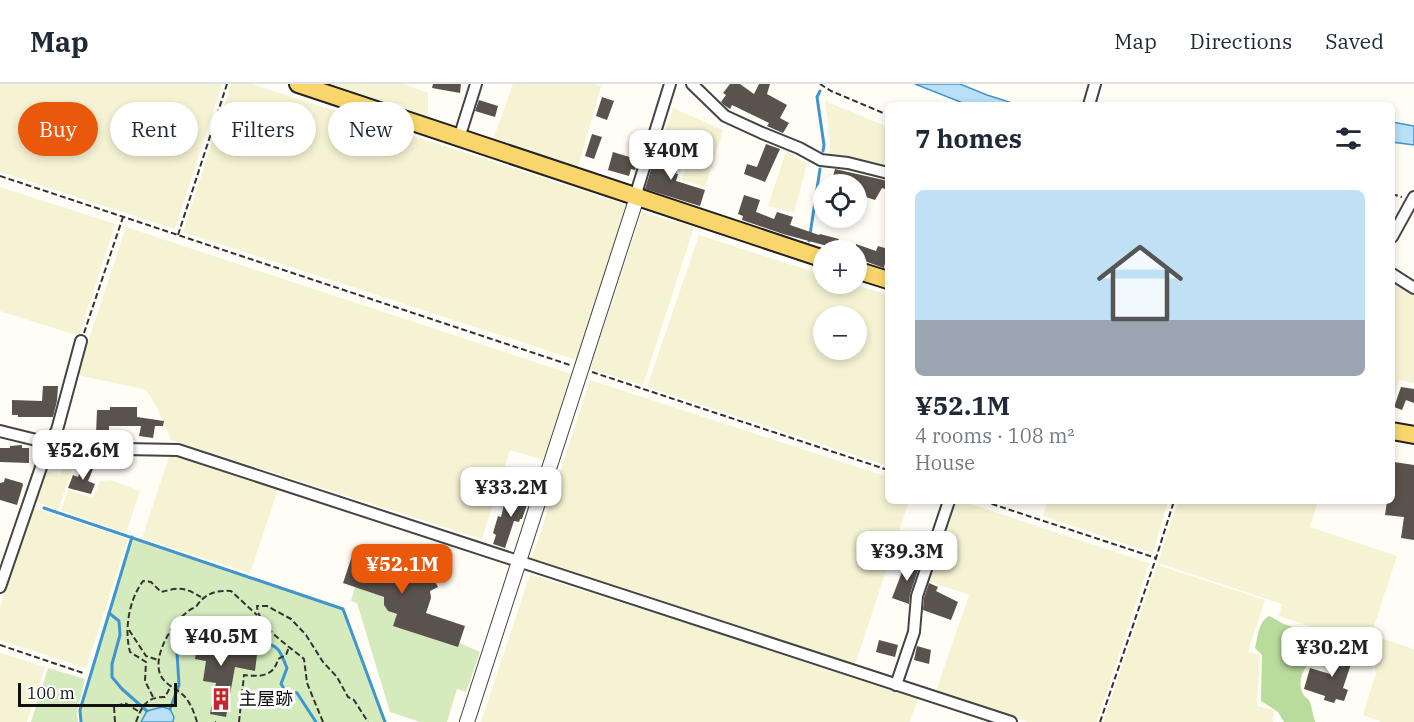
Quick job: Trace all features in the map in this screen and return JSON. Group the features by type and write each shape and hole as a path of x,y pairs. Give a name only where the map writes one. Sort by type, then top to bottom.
{"main road":[{"path":"298,84 813,255"},
{"path":"867,273 885,279"},
{"path":"1395,432 1414,435"}],"street":[{"path":"459,138 476,84"},
{"path":"467,722 637,197 638,187 670,84"},
{"path":"692,84 725,116 821,160 848,163 885,172"},
{"path":"1090,102 1095,84"},
{"path":"1395,232 1414,197"},
{"path":"1395,276 1414,288"},
{"path":"0,587 49,444 57,430 81,341"},
{"path":"0,431 69,448 178,450 1011,722"},
{"path":"896,685 914,632 917,596 948,504"}],"path":[{"path":"178,235 227,84"},
{"path":"820,84 885,114"},
{"path":"0,176 885,469"},
{"path":"81,341 123,217"},
{"path":"991,504 1156,558"},
{"path":"1100,722 1173,504"},
{"path":"153,697 145,681 146,662 130,652 128,643 130,606 144,581 151,582 161,592 187,588 202,597"},
{"path":"197,722 189,702 182,693 160,675 158,660 168,633 188,610 196,608 202,597 219,590 231,591 304,659 307,683 322,722"},
{"path":"257,615 257,606 267,606 291,619 306,635 323,662 338,677 348,697 354,700 368,722"},
{"path":"129,630 146,656 158,660"},
{"path":"0,645 83,673"},
{"path":"239,722 244,675 261,677 270,673 277,668 279,659 286,655 289,646"},
{"path":"137,722 140,711 149,699 165,697 172,687"},
{"path":"115,722 114,706 125,703 140,711"}],"shaded area":[{"path":"0,84 222,84 216,102 210,102 210,121 175,229 0,172"},
{"path":"231,84 252,84 308,102 225,102"},
{"path":"317,84 405,84 428,93 428,120 414,115 414,102 372,102"},
{"path":"513,84 594,84 601,86 577,171 492,142"},
{"path":"825,101 885,126 884,168 829,157 830,139"},
{"path":"316,105 328,109 328,156 414,156 414,136 627,205 577,360 183,232 210,149 210,156 316,156"},
{"path":"673,108 723,130 705,187 682,180 687,157 660,146"},
{"path":"786,151 807,164 794,213 768,206"},
{"path":"0,187 115,224 79,336 0,311"},
{"path":"642,212 694,227 643,385 590,369"},
{"path":"126,227 571,374 543,460 510,450 482,539 171,440 157,408 149,394 143,389 77,375"},
{"path":"699,235 813,272 813,294 867,294 867,289 885,294 885,465 647,387"},
{"path":"1395,281 1414,296 1414,383 1399,380 1395,394"},
{"path":"590,380 885,476 885,504 908,504 854,668 531,562"},
{"path":"170,454 278,489 250,573 142,538"},
{"path":"66,459 75,462 58,510 34,501 45,470 60,476"},
{"path":"111,480 140,491 126,533 61,510 68,490 93,498 100,481"},
{"path":"953,504 970,504 1149,563 1097,722 1028,722 936,691 969,595 926,580"},
{"path":"1047,504 1167,504 1153,553 1043,516"},
{"path":"1177,504 1317,504 1310,527 1397,556 1372,632 1375,634 1371,647 1279,616 1282,604 1158,563"},
{"path":"33,508 128,539 86,668 0,640 0,607"},
{"path":"1157,565 1265,600 1248,652 1260,655 1257,706 1274,710 1273,722 1103,722"},
{"path":"530,574 918,697 910,722 481,722"},
{"path":"1377,637 1414,649 1414,722 1382,722 1363,715 1376,673 1372,648"},
{"path":"0,653 45,667 27,722 0,722"}],"green space":[{"path":"132,537 343,609 385,722 81,722 80,710"},
{"path":"355,587 384,597 384,605 388,611 480,652 466,692 457,689 447,722 420,722 390,712 357,603 351,601"},
{"path":"1269,616 1317,636 1326,646 1326,662 1320,666 1307,666 1301,679 1301,690 1310,702 1315,722 1284,722 1278,712 1261,701 1262,655 1255,648 1261,626"},
{"path":"48,668 85,679 77,711 78,722 31,722"}],"water":[{"path":"915,84 960,84 1009,102 960,102"},
{"path":"1395,123 1414,126 1414,145 1395,142"},
{"path":"162,707 170,709 174,717 173,722 141,722 147,711"}],"building":[{"path":"433,84 461,84 460,93 432,88"},
{"path":"730,84 740,84 754,94 759,84 770,84 767,94 787,105 780,118 789,123 783,133 767,126 769,123 732,105 730,109 724,105 721,102 726,95 723,93"},
{"path":"602,97 614,101 607,120 596,116"},
{"path":"479,100 498,106 495,117 475,111"},
{"path":"592,134 602,137 594,159 585,156"},
{"path":"766,144 780,149 765,182 744,174 747,164 757,167"},
{"path":"657,150 681,160 676,181 705,190 700,206 645,189"},
{"path":"613,152 639,160 635,170 631,169 629,176 608,170"},
{"path":"835,169 857,174 834,174"},
{"path":"867,176 885,180 885,189 882,188 875,200 867,197"},
{"path":"744,195 760,200 756,212 774,219 777,212 793,217 790,225 839,239 813,240 813,242 742,220 743,216 738,214"},
{"path":"878,246 885,248 884,268 867,262 867,248 876,251"},
{"path":"43,386 58,386 53,417 12,415 12,400 42,401"},
{"path":"1401,387 1414,389 1414,403 1406,400 1402,410 1395,407"},
{"path":"110,407 137,407 137,417 164,421 163,426 155,426 153,438 139,436 141,426 109,426 109,433 96,434 97,410 110,410"},
{"path":"22,445 22,448 29,448 29,463 0,462 0,448"},
{"path":"1395,462 1414,465 1414,540 1401,538 1404,517 1385,515 1387,504 1395,504"},
{"path":"82,465 93,469 88,481 95,484 91,494 68,488 73,475 78,477"},
{"path":"5,478 23,485 17,505 0,500 0,483 4,482"},
{"path":"525,484 533,487 522,519 519,522 514,521 505,548 493,544 496,535 493,533 498,516 501,517 504,505 516,509"},
{"path":"355,547 412,566 410,574 423,581 432,576 438,587 430,591 431,598 426,613 465,626 458,647 393,626 397,614 388,611 384,605 384,597 343,583"},
{"path":"919,551 924,552 910,594 909,604 892,598 902,572 910,575"},
{"path":"929,583 938,587 936,591 958,602 951,620 923,610"},
{"path":"200,629 213,632 212,635 230,637 228,650 257,655 255,671 235,667 226,717 210,714 216,683 203,681 206,661 195,659"},
{"path":"879,640 898,645 895,657 876,652"},
{"path":"917,646 931,650 929,664 914,660"},
{"path":"1338,647 1355,652 1343,688 1348,690 1344,701 1336,699 1334,703 1324,700 1325,696 1304,689 1310,668 1330,674"}],"waterway":[{"path":"820,91 817,97 823,151"},
{"path":"809,241 820,169"},
{"path":"44,508 343,609 385,722"},
{"path":"81,722 80,710 132,537"},
{"path":"109,613 119,621 120,635 112,664 112,677 147,711"},
{"path":"170,709 179,685 176,636 186,625 241,620 252,626 263,642 279,651 287,668 281,684 285,690 297,693 316,722"}],"place":[{"name":"主屋跡","path":"221,699"}]}
